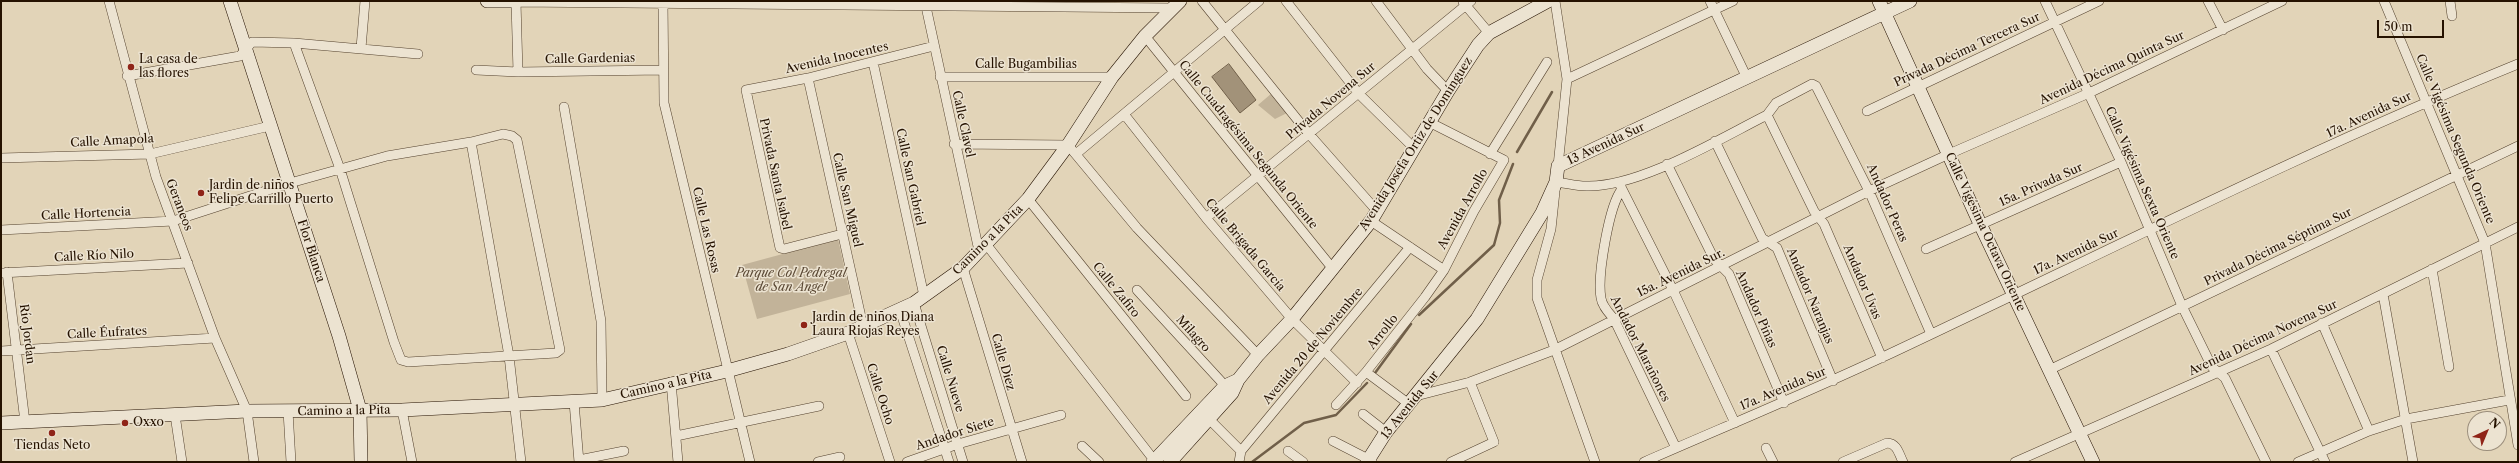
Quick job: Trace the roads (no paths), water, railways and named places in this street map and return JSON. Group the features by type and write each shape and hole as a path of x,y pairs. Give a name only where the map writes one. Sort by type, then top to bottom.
{"street":[{"name":"Geraneos","path":"109,1 127,76 150,154 215,338 247,411 254,462"},
{"name":"Flor Blanca","path":"230,1 290,184 360,410 361,462"},
{"path":"361,48 365,1"},
{"path":"487,1 663,3 1176,4"},
{"path":"516,1 518,72"},
{"path":"1202,1 1374,216 1410,248 1444,270"},
{"path":"954,144 1072,149 1124,114 1259,1"},
{"path":"1286,1 1360,94 1414,148"},
{"path":"1376,1 1413,48 1427,69 1448,91"},
{"name":"Avenida Josefa Ortiz de Domínguez","path":"1154,461 1238,380 1258,355 1292,319 1374,216 1466,61 1489,33 1548,1"},
{"path":"1554,1 1567,79 1558,166"},
{"path":"1710,1 1747,78"},
{"path":"1567,79 1733,1"},
{"name":"13 Avenida Sur","path":"1370,461 1386,432 1477,319 1542,213 1556,182 1558,166 1747,78 1882,7 1910,1"},
{"name":"Calle Vigésima Sexta Oriente","path":"2045,1 2121,162 2182,306 2212,367 2225,378 2266,462"},
{"name":"Privada Décima Tercera Sur","path":"1867,111 2099,1"},
{"path":"2208,1 2223,30"},
{"name":"Avenida Décima Quinta Sur","path":"1949,154 2089,93 2282,1"},
{"name":"Calle Vigésima Segunda Oriente","path":"2384,1 2485,243 2509,400 2518,445"},
{"path":"2450,1 2452,16"},
{"path":"1466,2 1489,33"},
{"name":"Privada Novena Sur","path":"1206,218 1360,94 1466,2"},
{"name":"Calle Las Rosas","path":"663,3 664,103 750,462"},
{"name":"Calle Clavel","path":"926,4 954,144 982,247"},
{"name":"Camino a la Pita","path":"1,423 247,411 402,410 515,403 602,400 671,382 727,371 788,354 848,333 919,300 963,268 1028,199 1072,149 1112,77 1145,36 1176,4"},
{"name":"Calle Vigésima Octava Oriente","path":"1882,7 1981,226 2093,462"},
{"name":"Calle Cuadragésima Segunda Oriente","path":"1145,36 1333,268"},
{"path":"127,76 240,56 252,42 294,43 418,54"},
{"path":"294,43 340,169 401,360 408,362 508,356"},
{"name":"Avenida Inocentes","path":"746,90 808,78 934,46"},
{"name":"Calle San Gabriel","path":"873,62 919,300"},
{"path":"1429,122 1490,154 1547,62"},
{"name":"17a. Avenida Sur","path":"1644,462 1833,381 2013,294 2426,102 2518,64"},
{"name":"Calle Gardenias","path":"476,70 518,72 664,70"},
{"name":"Calle Bugambilias","path":"940,77 1112,77"},
{"name":"Calle San Miguel","path":"808,78 863,326"},
{"name":"Andador Peras","path":"1767,115 1776,103 1814,84 1869,191 1931,334"},
{"name":"Privada Santa Isabel","path":"746,90 780,248 784,249 842,234"},
{"path":"564,107 601,321 602,400"},
{"name":"Calle Brigada García","path":"1124,114 1206,218 1292,319 1357,383"},
{"path":"1595,462 1554,350 1538,298 1537,280 1551,229 1556,182 1586,186 1620,185 1667,164 1767,115"},
{"name":"Andador Uvas","path":"1767,115 1818,216 1824,224 1882,358"},
{"name":"Calle Amapola","path":"1,158 150,154 270,126"},
{"name":"Calle Hortencia","path":"1,230 173,221 290,184 388,156 471,142 503,134 512,136 518,140 561,346 556,353 508,356"},
{"name":"Andador Naranjas","path":"1715,141 1762,238 1777,248 1833,381"},
{"path":"471,142 508,356 515,403 521,462"},
{"name":"Privada Décima Séptima Sur","path":"2049,370 2518,146"},
{"path":"1072,149 1137,228 1258,355"},
{"name":"Avenida Arrollo","path":"1444,270 1474,211 1504,160 1490,154"},
{"name":"15a. Avenida Sur.","path":"1412,400 1470,382 1554,350 1818,216 1949,154"},
{"name":"15a. Privada Sur","path":"1926,249 1981,226 2121,162"},
{"name":"Andador Piñas","path":"1667,164 1714,260 1729,274 1784,403"},
{"path":"1620,185 1673,290 1735,423"},
{"name":"Andador Marañones","path":"1620,185 1615,199 1601,273 1601,298 1606,310 1614,319 1676,448"},
{"name":"Calle Zafiro","path":"1028,199 1186,396"},
{"name":"Avenida Décima Novena Sur","path":"2014,462 2272,349 2518,227"},
{"path":"982,247 1154,461"},
{"name":"Avenida 20 de Noviembre","path":"1241,451 1325,352 1410,248"},
{"name":"Calle Río Nilo","path":"4,272 188,263"},
{"name":"Calle Diez","path":"963,268 1022,462"},
{"name":"Arrollo","path":"1336,405 1357,383 1410,318 1444,270"},
{"path":"2432,270 2449,367"},
{"name":"Río Jordan","path":"4,272 17,350 24,422"},
{"name":"Milagro","path":"1137,290 1229,390"},
{"path":"2383,294 2413,462"},
{"name":"Calle Nueve","path":"919,300 963,462"},
{"path":"900,310 948,462"},
{"path":"2322,323 2369,431"},
{"name":"Calle Ocho","path":"848,333 890,462"},
{"name":"Calle Éufrates","path":"1,351 215,338"},
{"path":"2272,349 2325,462"},
{"path":"1366,372 1412,400"},
{"path":"671,382 678,462"},
{"path":"1451,462 1494,442 1470,382"},
{"name":"Avenida Josefa Ortiz de Domínguez","path":"1170,462 1209,419 1229,390"},
{"path":"2298,462 2369,431 2406,419 2509,400"},
{"path":"574,402 579,461 624,451"},
{"path":"676,436 819,406"},
{"path":"402,410 412,462"},
{"path":"288,411 291,462"},
{"path":"1363,414 1386,432"},
{"path":"175,415 182,462"},
{"name":"Andador Siete","path":"907,462 958,444 1061,415"},
{"path":"1209,419 1241,451 1239,462"},
{"path":"1333,441 1370,461"},
{"path":"1843,462 1891,443 1896,447 1903,462"},
{"path":"1082,446 1099,462"},
{"path":"1766,448 1772,462"},
{"path":"1288,451 1303,462"},
{"path":"818,462 840,457"}],"waterway":[{"path":"1517,152 1552,92"},
{"path":"1419,315 1494,245 1500,223 1499,200 1513,164"},
{"path":"1375,373 1411,324"},
{"path":"1252,462 1304,423 1336,415 1367,383"}],"place":[{"name":"La casa de las flores","path":"131,67"},
{"name":"Jardin de niños Felipe Carrillo Puerto","path":"201,193"},
{"name":"Jardin de niños Diana Laura Riojas Reyes","path":"804,325"},
{"name":"Oxxo","path":"125,423"},
{"name":"Tiendas Neto","path":"52,433"}],"park label":[{"name":"Parque Col Pedregal de San Angel","path":"791,281"}]}
